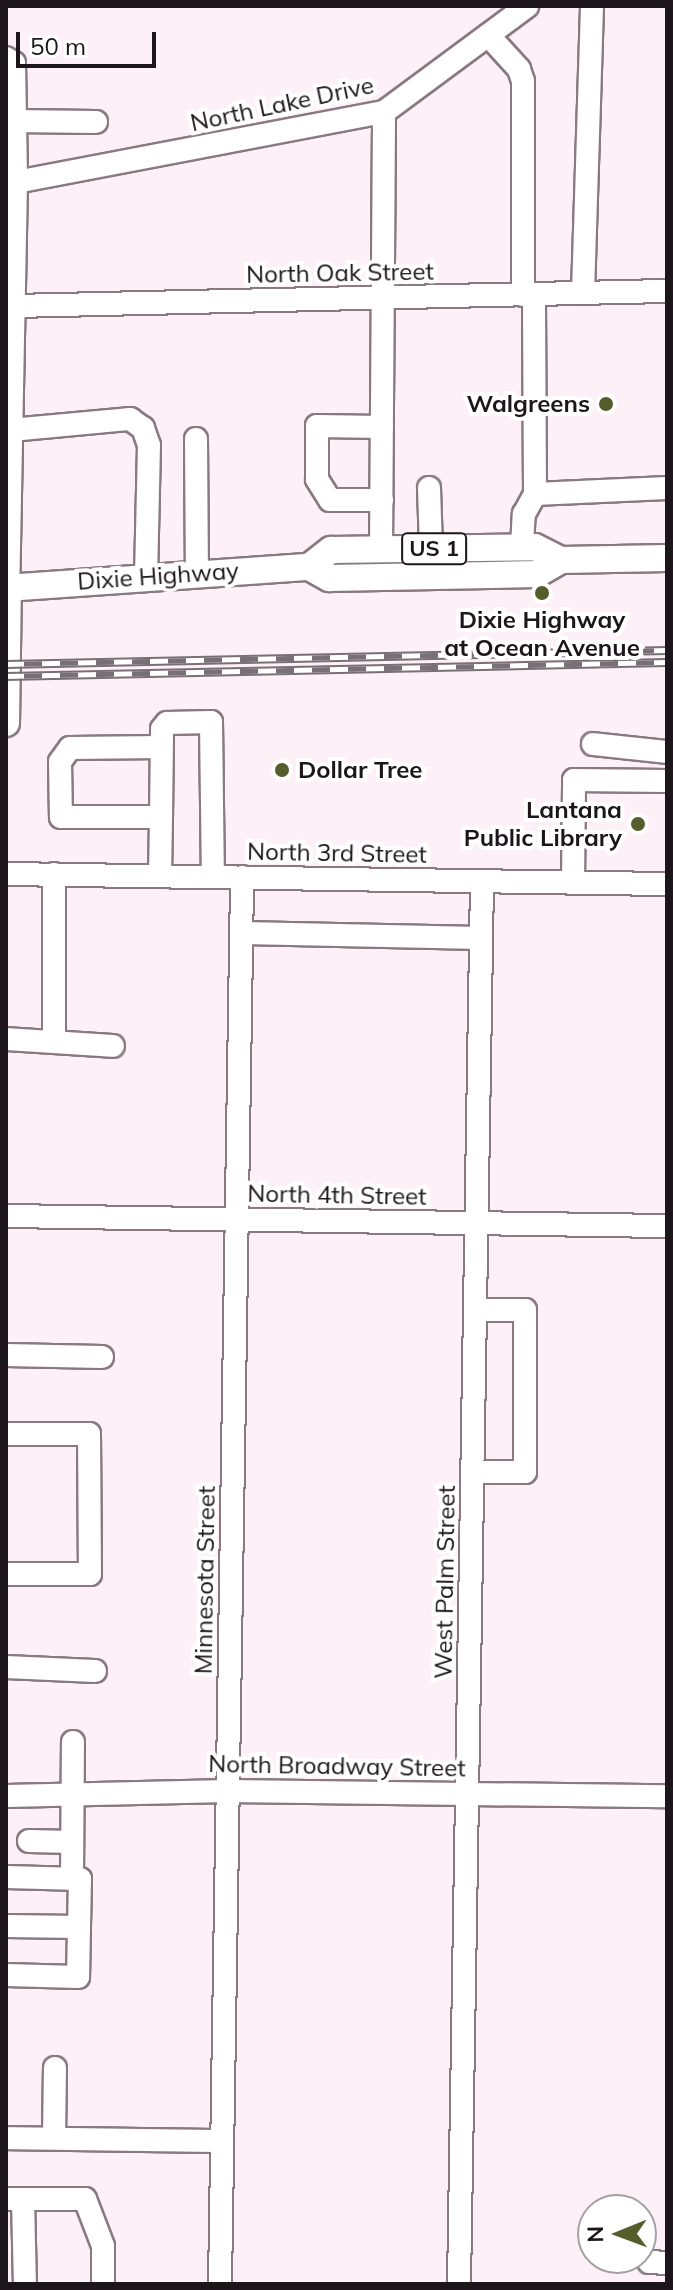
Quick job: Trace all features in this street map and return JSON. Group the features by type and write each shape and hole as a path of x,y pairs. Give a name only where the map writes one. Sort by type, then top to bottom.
{"main road":[{"name":"Dixie Highway","path":"309,567 331,550 535,547 561,560 667,558"},
{"name":"Dixie Highway","path":"7,588 197,571 309,567 329,578 537,574 561,560"},
{"path":"6,723 7,588"}],"street":[{"name":"North Lake Drive","path":"16,182 384,112 527,6"},
{"path":"583,293 592,6"},
{"path":"488,35 519,69 523,81 535,494 524,514 522,547"},
{"path":"7,588 14,306 10,268 16,182 10,60"},
{"path":"381,550 384,112"},
{"path":"15,121 96,122"},
{"name":"North Oak Street","path":"14,306 667,291"},
{"path":"11,430 130,419 143,428 149,445 146,575"},
{"path":"382,427 317,426 317,479 330,500 382,500"},
{"path":"196,439 197,571"},
{"path":"429,488 431,549"},
{"path":"535,494 667,488"},
{"path":"160,876 161,747 167,723 211,722 214,728 213,877"},
{"path":"593,744 667,752"},
{"path":"161,747 70,748 60,762 61,817 161,817"},
{"path":"573,883 574,780 667,781"},
{"name":"North 3rd Street","path":"6,874 667,884"},
{"path":"54,874 54,1040"},
{"name":"Minnesota Street","path":"220,2284 242,877"},
{"name":"West Palm Street","path":"459,2284 482,881"},
{"path":"242,933 481,938"},
{"path":"6,1039 113,1046"},
{"name":"North 4th Street","path":"6,1216 667,1226"},
{"path":"472,1472 525,1472 525,1310 475,1310"},
{"path":"6,1355 102,1357"},
{"path":"6,1434 89,1434 90,1574 6,1574"},
{"path":"6,1667 95,1671"},
{"path":"72,1879 73,1742"},
{"name":"North Broadway Street","path":"6,1796 72,1792 228,1791 667,1796"},
{"path":"29,1841 72,1842"},
{"path":"6,1877 80,1879 78,1977 6,1975"},
{"path":"6,1926 79,1927"},
{"path":"54,2138 55,2068"},
{"path":"6,2138 222,2141"},
{"path":"25,2284 14,2199 85,2199 103,2246 103,2284"}],"railway":[{"path":"6,664 667,650"},
{"path":"6,676 667,662"}],"place":[{"name":"Walgreens","path":"606,404"},
{"name":"Dixie Highway at Ocean Avenue","path":"542,593"},
{"name":"Dollar Tree","path":"282,770"},
{"name":"Lantana Public Library","path":"638,824"}]}
